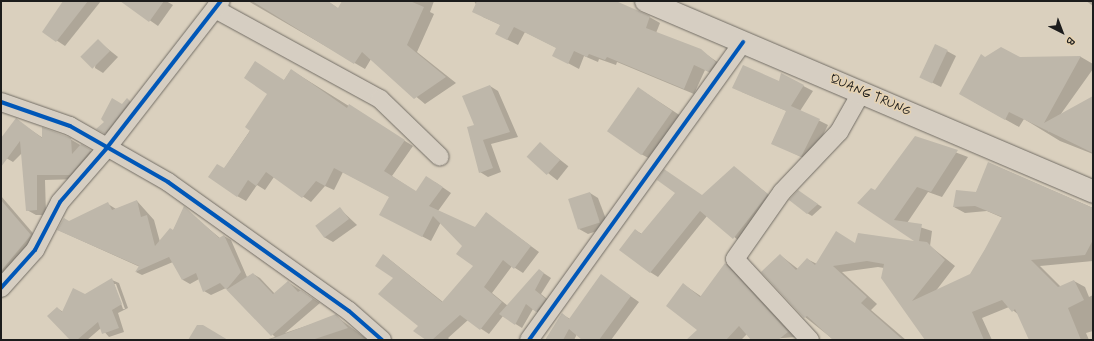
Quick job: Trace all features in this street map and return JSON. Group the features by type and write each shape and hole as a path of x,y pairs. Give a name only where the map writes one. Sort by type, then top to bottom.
{"main road":[{"name":"QUANG TRUNG","path":"646,1 1093,192"}],"street":[{"path":"1,288 35,250 60,202 106,149 218,5 380,99 440,157"},
{"path":"529,340 743,42"},
{"path":"810,340 735,259 782,192 839,132 861,93"},
{"path":"6,107 70,126 106,149 204,204 349,311 382,340"}],"building":[{"path":"63,1 88,1 56,42 42,32"},
{"path":"120,1 164,1 149,22"},
{"path":"252,1 328,1 338,8 342,1 410,1 424,7 407,45 446,77 414,99 362,52 354,64"},
{"path":"477,1 616,1 650,16 646,28 701,49 716,62 709,72 694,65 684,89 607,57 605,60 589,54 587,57 574,51 568,64 552,56 556,48 514,27 507,40 495,34 500,25 472,12"},
{"path":"98,39 110,51 92,69 80,57"},
{"path":"935,44 948,50 932,83 919,78"},
{"path":"1001,47 1020,57 1081,56 1044,123 1093,96 1093,153 1009,112 1005,120 959,94 981,54 985,57"},
{"path":"255,61 284,80 291,69 347,108 349,104 405,140 384,171 416,191 426,176 443,187 429,206 475,227 486,212 531,246 514,269 503,260 484,287 502,302 480,330 460,315 432,340 426,340 413,331 418,326 378,294 393,278 375,266 383,254 442,302 473,266 456,254 462,246 433,216 422,237 379,215 389,197 334,168 325,186 316,181 302,198 266,172 256,186 248,180 237,197 208,177 217,164 224,168 250,131 245,127 267,94 244,78"},
{"path":"743,65 779,81 781,73 804,85 791,106 820,119 801,157 771,144 786,111 732,88"},
{"path":"490,85 510,132 483,140 493,168 479,173 467,127 474,125 462,96"},
{"path":"638,87 672,111 641,155 607,131"},
{"path":"112,98 122,104 127,98 130,101 105,134 96,129 104,122 101,119"},
{"path":"16,118 42,138 42,127 71,138 72,154 81,144 91,150 70,175 37,175 37,210 26,211 20,141 1,167 1,138"},
{"path":"915,136 958,150 931,192 917,187 894,220 922,224 919,241 927,242 945,260 912,301 970,274 985,249 1002,217 975,206 953,207 956,190 976,192 988,162 1093,208 1093,240 1085,255 1031,260 1058,287 1074,280 1084,300 1068,308 1081,340 1029,340 1015,309 1012,312 1002,300 972,312 984,340 925,340 881,278 884,264 867,261 833,266 867,297 861,303 903,340 833,340 807,316 804,318 761,272 780,254 796,270 807,258 815,265 836,231 855,243 858,233 914,241 857,203 871,188 875,190"},
{"path":"540,142 560,160 547,175 527,157"},
{"path":"734,166 768,194 733,239 700,211 650,273 619,250 635,229 641,234 675,193 657,180 664,169 702,195"},
{"path":"798,190 818,204 807,214 789,200"},
{"path":"590,192 600,222 578,230 568,199"},
{"path":"1,200 31,235 1,271"},
{"path":"137,200 141,217 147,215 155,246 170,228 173,230 184,206 219,238 224,235 241,272 226,290 220,283 203,292 196,273 182,280 169,257 135,272 139,266 57,230 64,218 69,221 108,202 112,210"},
{"path":"340,207 349,219 324,238 315,226"},
{"path":"725,263 788,332 778,340 751,340 739,326 726,340 686,340 697,330 666,306 683,283 700,297"},
{"path":"539,269 544,273 535,290 546,299 536,312 526,304 515,325 499,314"},
{"path":"253,273 273,294 288,281 298,292 301,290 313,299 271,336 226,290"},
{"path":"601,274 631,296 599,340 582,340 569,329 563,340 545,340 562,313 569,319"},
{"path":"112,278 122,304 112,310 119,328 102,334 98,322 77,340 70,340 47,316 57,307 62,312 73,288 85,294"},
{"path":"336,314 348,328 312,340 269,340"},
{"path":"197,325 203,325 228,340 188,340"}],"cycle path":[{"path":"1,288 35,250 60,202 106,149 221,1"},
{"path":"529,340 743,42"},
{"path":"1,102 70,126 168,182 349,311 382,340"}]}
